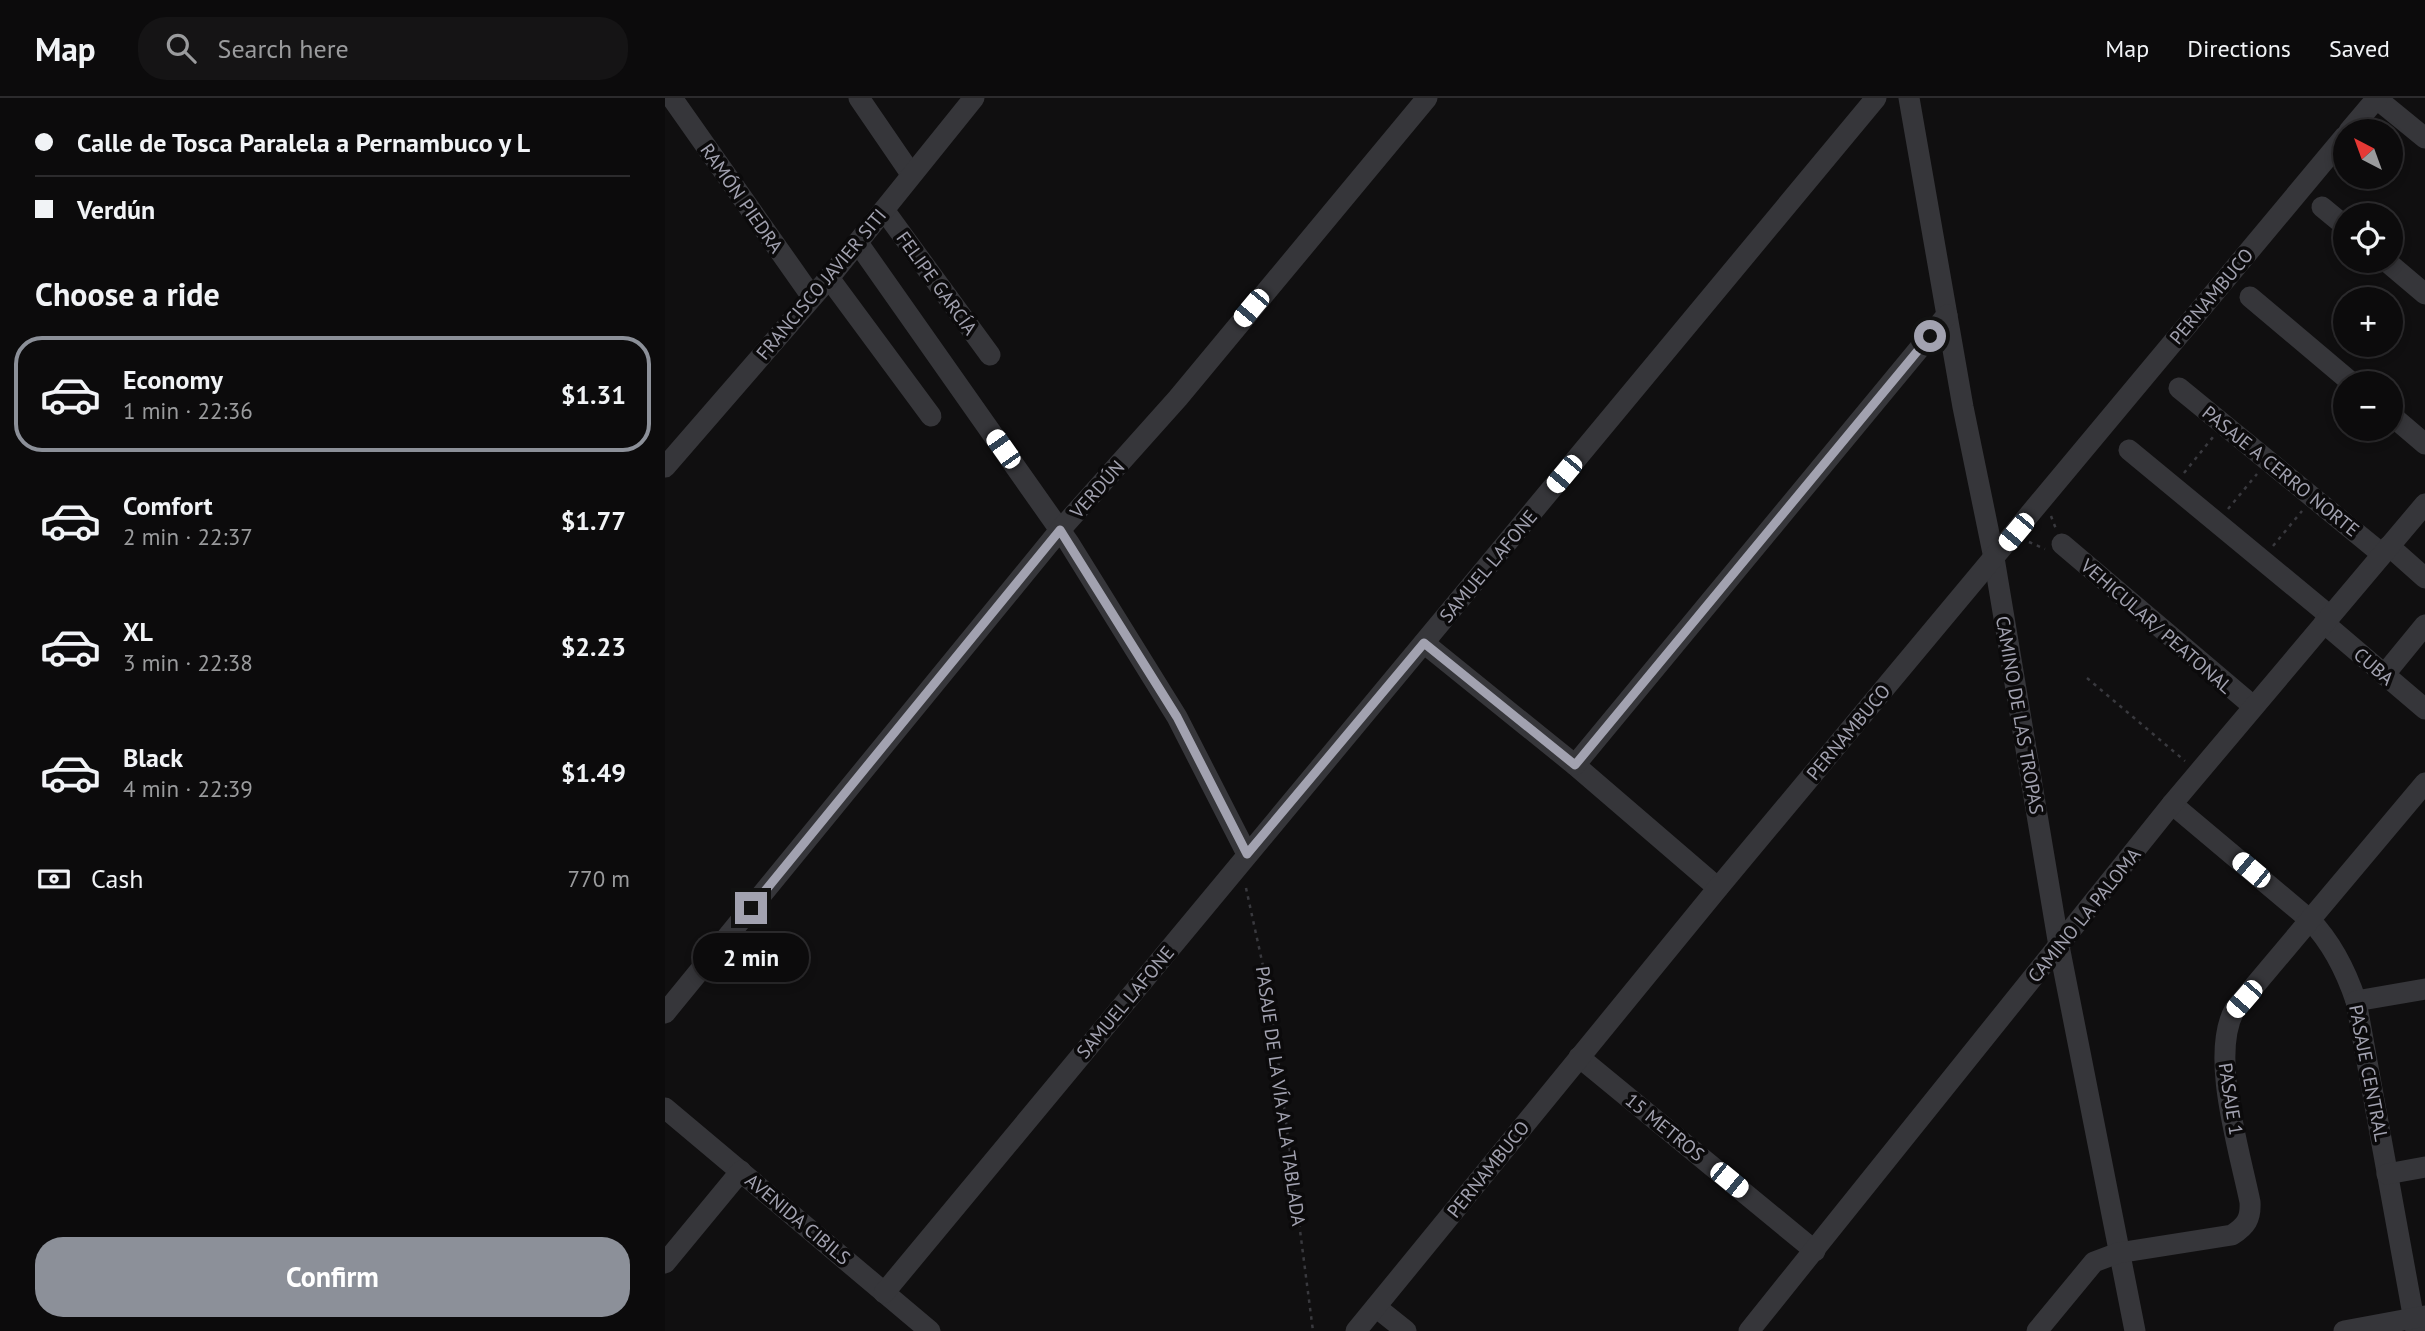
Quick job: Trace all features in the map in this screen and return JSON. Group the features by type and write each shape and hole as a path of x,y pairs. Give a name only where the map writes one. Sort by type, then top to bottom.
{"street":[{"name":"RAMÓN PIEDRA","path":"672,98 812,297"},
{"path":"859,98 911,174"},
{"name":"FRANCISCO JAVIER SITI","path":"665,467 829,278 974,98"},
{"name":"VERDÚN","path":"665,1013 1060,530 1178,398 1427,98"},
{"name":"SAMUEL LAFONE","path":"884,1293 1875,98"},
{"name":"CAMINO DE LAS TROPAS","path":"1909,98 1994,558 2059,946 2135,1331"},
{"path":"2359,119 2377,98 2425,138"},
{"name":"PERNAMBUCO","path":"1356,1331 1718,888 2333,150"},
{"path":"2322,207 2333,216"},
{"name":"FELIPE GARCÍA","path":"884,210 990,355"},
{"path":"858,243 1060,530 1177,717 1244,859"},
{"path":"2401,273 2425,293"},
{"path":"829,278 932,416"},
{"path":"2249,297 2338,371"},
{"path":"1575,765 1947,315"},
{"name":"PASAJE A CERRO NORTE","path":"2179,388 2313,497 2425,578"},
{"path":"2403,425 2425,444"},
{"name":"CUBA","path":"2129,450 2262,560 2384,675 2425,709"},
{"name":"CAMINO LA PALOMA","path":"1749,1331 2172,804 2425,504"},
{"name":"VEHICULAR/ PEATONAL","path":"2062,544 2253,706"},
{"path":"2384,675 2425,625"},
{"path":"1424,643 1575,765 1718,888"},
{"name":"PASAJE 1","path":"2037,1331 2094,1262 2118,1253 2232,1236 2245,1227 2251,1214 2250,1202 2225,1076 2227,1023 2235,1009 2425,783"},
{"name":"PASAJE CENTRAL","path":"2172,804 2310,920 2332,947 2356,1001 2387,1174 2418,1322"},
{"path":"2356,1001 2425,989"},
{"name":"15 METROS","path":"1579,1057 1815,1251"},
{"name":"AVENIDA CIBILS","path":"665,1108 930,1331"},
{"path":"2387,1174 2425,1167"},
{"path":"665,1263 741,1171"},
{"path":"1377,1307 1406,1331"},
{"path":"2344,1331 2418,1322"}],"path":[{"path":"2173,486 2224,424"},
{"path":"2217,522 2268,461"},
{"path":"2262,560 2313,497"},
{"name":"VEHICULAR/ PEATONAL","path":"2016,532 2041,548 2049,549 2062,544 2056,522 2038,504"},
{"path":"2087,678 2199,773"},
{"name":"PASAJE DE LA VÍA A LA TABLADA","path":"1244,859 1270,998 1313,1331"}],"route":[{"path":"751,908 1060,530 1177,717 1247,854 1424,643 1575,765 1930,336"}]}
